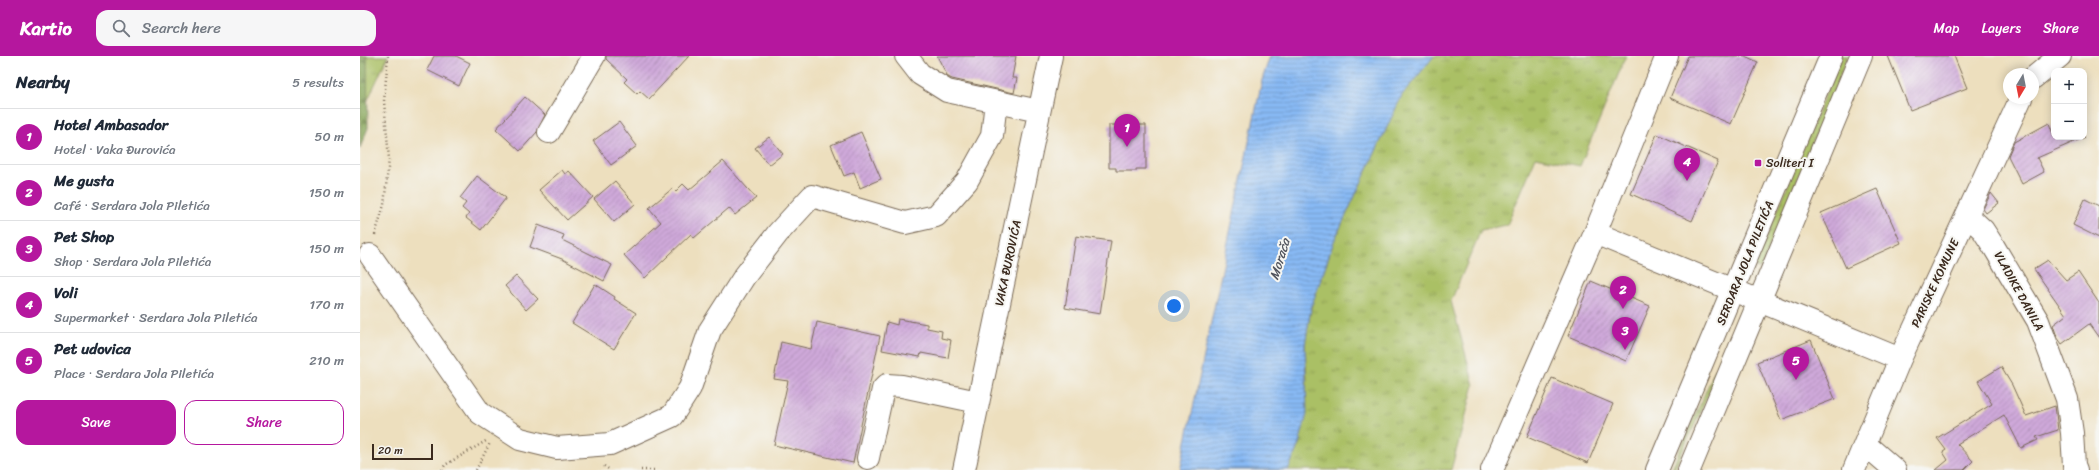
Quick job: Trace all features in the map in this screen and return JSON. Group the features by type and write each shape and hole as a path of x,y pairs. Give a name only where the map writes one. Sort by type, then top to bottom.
{"street":[{"path":"549,132 594,56"},
{"path":"906,56 920,74 947,91 1039,111"},
{"name":"VAKA ĐUROVIĆA","path":"964,470 1051,56"},
{"path":"1492,470 1595,233 1667,56"},
{"name":"SERDARA JOLA PILETIĆA","path":"1657,470 1830,56"},
{"path":"1689,470 1862,56"},
{"path":"2039,73 2060,56"},
{"path":"370,255 480,413 520,439 558,448 610,444 672,416 690,388 710,330 744,277 778,233 812,196 905,223 936,216 967,181 992,136 996,102"},
{"name":"PARISKE KOMUNE","path":"1854,470 1900,359 2017,104"},
{"name":"VLADIKE DANILA","path":"1967,214 1987,236 2038,321 2067,398 2072,432 2074,464 2076,470"},
{"path":"1595,233 1900,359"},
{"path":"868,458 883,389 887,385 902,386 978,402"},
{"path":"1865,444 1895,470"}],"path":[{"path":"370,255 384,205 389,158 384,101 388,56"},
{"path":"442,470 445,465 493,437 476,470"},
{"path":"640,470 655,470"}],"green space":[{"path":"360,56 388,56 360,117"},
{"path":"360,56 367,56 368,128 360,148"},
{"path":"1434,56 1626,56 1580,166 1536,157 1507,225 1481,230 1451,301 1474,385 1451,470 1288,470 1299,444 1307,381 1305,345 1311,308 1334,241 1402,95"},
{"path":"1841,56 1848,56 1761,268 1757,269 1755,265"},
{"path":"1728,341 1732,343 1674,470 1671,470"}],"water":[{"name":"Morača","path":"1270,56 1434,56 1402,95 1334,241 1311,308 1305,345 1307,414 1299,444 1288,470 1180,470 1262,80"}],"building":[{"path":"434,56 456,56 470,63 459,86 427,70"},
{"path":"606,56 689,56 649,99 640,91 637,94 624,82 627,79 606,59"},
{"path":"937,56 1016,56 1012,78 1017,78 1014,93 952,79 948,77"},
{"path":"1688,56 1745,56 1758,62 1731,124 1670,98"},
{"path":"1888,56 1954,56 1967,88 1910,110"},
{"path":"525,97 545,115 537,132 520,151 496,129"},
{"path":"1117,120 1136,120 1136,125 1146,125 1146,169 1136,169 1136,171 1116,171 1116,168 1109,168 1109,125 1117,125"},
{"path":"619,122 637,146 611,165 593,141"},
{"path":"2049,123 2051,129 2051,140 2078,140 2037,158 2044,172 2022,184 2008,156 2014,142"},
{"path":"861,132 881,179 860,188 854,172 844,176 831,145"},
{"path":"1657,134 1718,161 1692,221 1631,194"},
{"path":"769,137 783,154 769,165 755,148"},
{"path":"723,161 756,198 735,215 729,208 694,238 691,234 645,278 624,255 661,222 649,208 673,188 676,191 683,184 689,190"},
{"path":"562,170 565,174 569,171 593,197 567,220 539,190"},
{"path":"477,176 506,198 481,230 466,218 469,214 462,208 466,203 460,198"},
{"path":"615,181 635,204 614,222 594,199"},
{"path":"1877,189 1901,243 1846,268 1821,213"},
{"path":"1991,193 1999,203 1986,213 1983,209"},
{"path":"2085,199 2099,206 2099,238 2073,225"},
{"path":"538,225 564,235 562,240 612,265 604,281 562,259 530,247"},
{"path":"1076,236 1111,241 1100,314 1065,308"},
{"path":"2048,260 2066,280 2078,272 2099,303 2099,338 2089,324 2062,344 2057,337 2053,325 2066,315 2034,269"},
{"path":"516,276 538,299 526,310 505,286"},
{"path":"1591,281 1650,306 1626,361 1568,336"},
{"path":"595,284 615,297 614,299 636,313 614,349 572,323"},
{"path":"898,319 927,324 927,328 942,331 941,338 951,340 948,358 921,353 920,357 882,350 887,322 897,325"},
{"path":"817,322 880,336 853,463 774,445 788,381 774,379 781,342 811,349"},
{"path":"1811,340 1835,399 1781,420 1757,362"},
{"path":"2001,367 2012,385 2026,416 2055,406 2058,430 2036,437 2038,440 2021,448 2004,415 1957,444 1973,461 1964,470 1936,470 1948,460 1943,452 1946,450 1937,438 1992,404 1978,381"},
{"path":"1552,378 1613,404 1588,463 1527,437"}],"place":[{"name":"Hotel Ambasador","path":"1127,147"},
{"name":"Soliteri I","path":"1758,163"},
{"name":"Voli","path":"1687,181"},
{"name":"Me gusta","path":"1623,309"},
{"name":"Pet Shop","path":"1625,350"},
{"name":"Pet udovica","path":"1796,380"}]}
